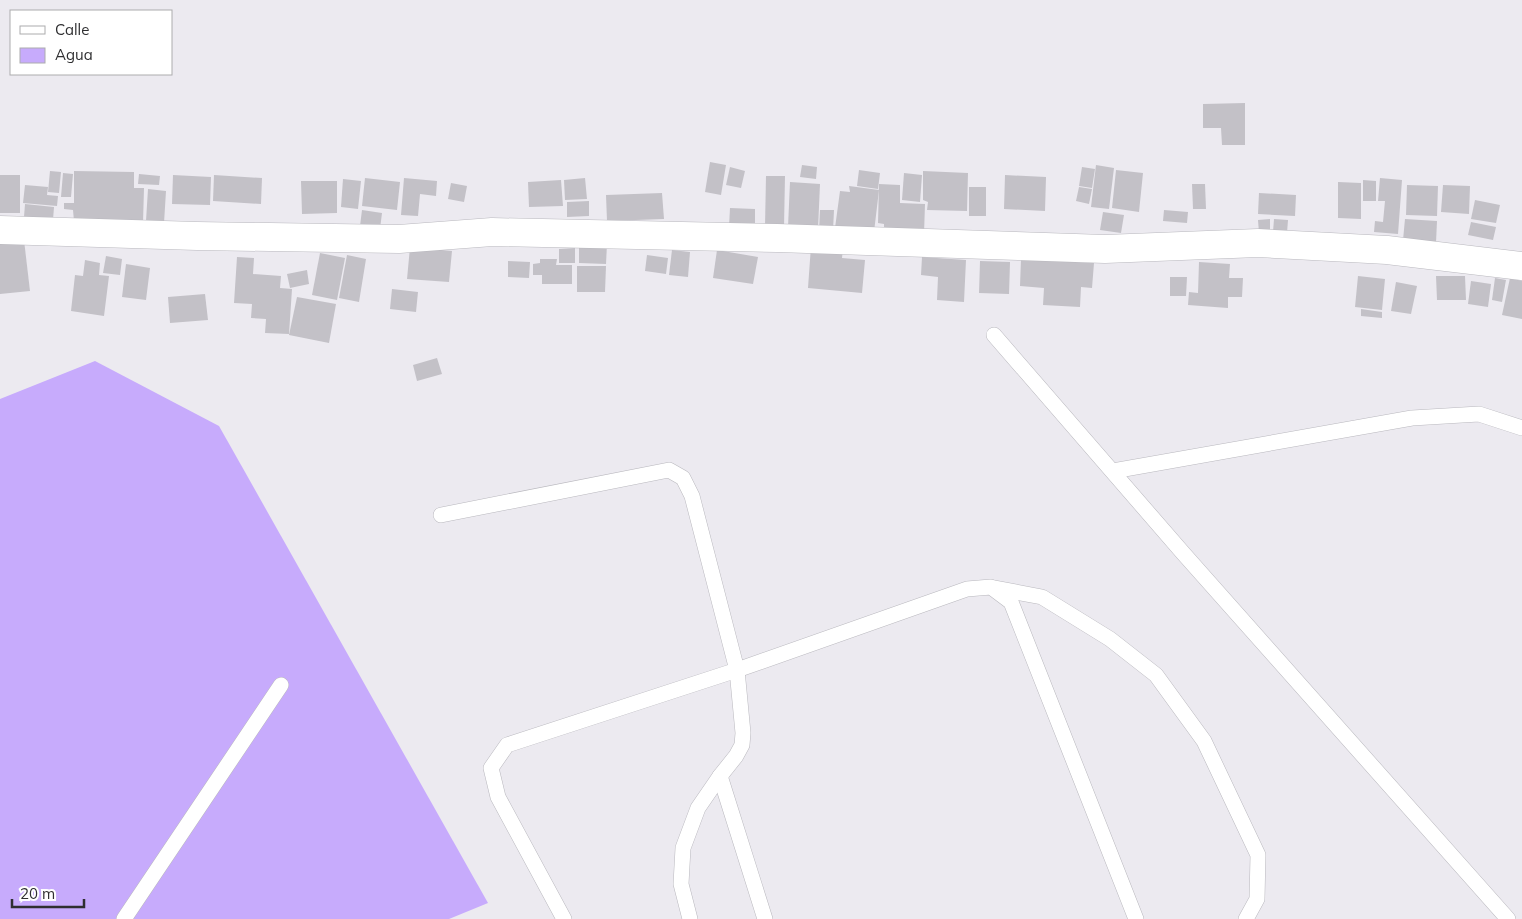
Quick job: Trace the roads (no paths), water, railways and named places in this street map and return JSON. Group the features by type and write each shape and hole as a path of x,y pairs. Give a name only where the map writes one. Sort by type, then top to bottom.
{"street":[{"path":"0,230 197,236 399,239 502,232 777,238 1105,250 1258,243 1388,250 1522,266"}],"lane":[{"path":"994,335 1183,553 1508,919"},
{"path":"1113,471 1412,418 1479,414 1522,428"},
{"path":"441,515 670,470 684,478 692,496 737,670 743,733 742,745 736,756 698,808 683,848 681,884 690,919"},
{"path":"991,587 1011,602 1136,919"},
{"path":"564,919 498,797 491,768 507,745 737,670 967,589 991,587 1042,597 1110,639 1156,676 1204,741 1258,855 1257,899 1246,919"},
{"path":"124,919 281,685"},
{"path":"720,776 765,919"}],"water":[{"path":"95,361 219,426 488,903 449,919 0,919 0,399"}]}
